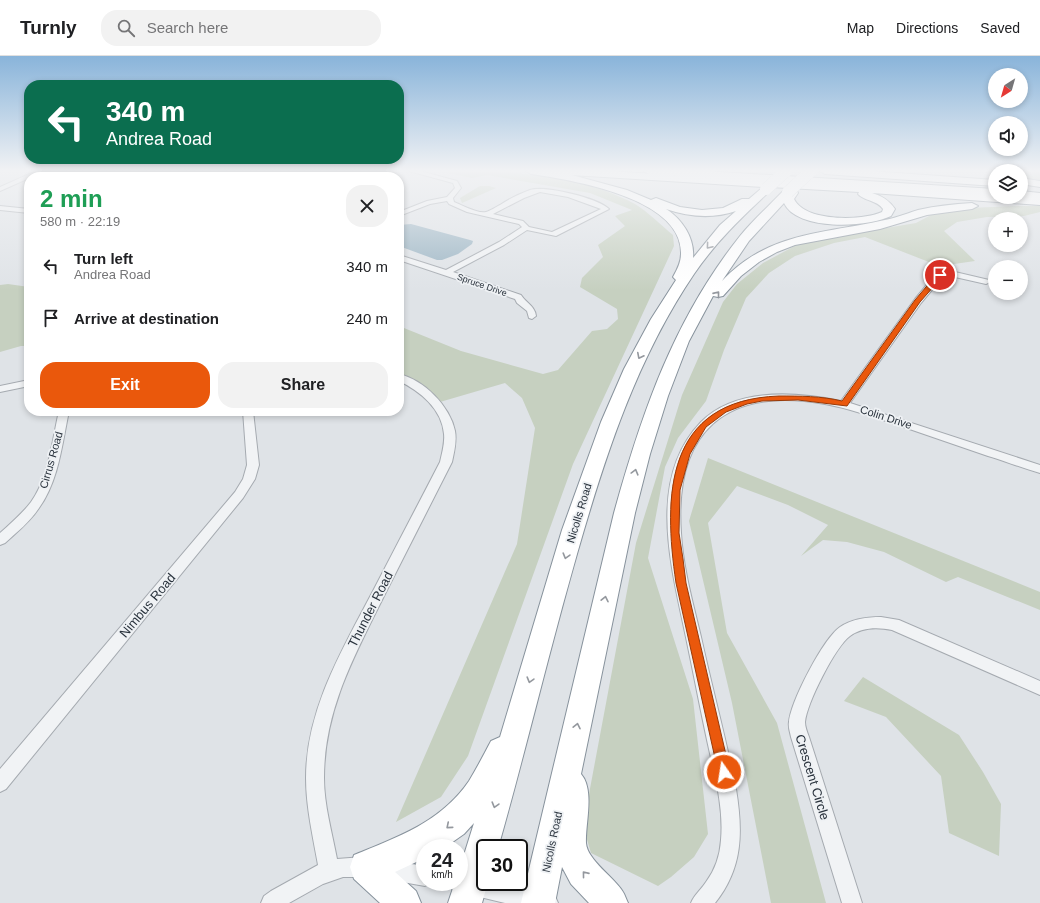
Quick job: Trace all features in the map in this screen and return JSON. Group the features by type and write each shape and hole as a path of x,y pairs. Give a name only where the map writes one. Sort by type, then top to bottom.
{"highway":[{"path":"659,211 668,216 682,233 688,250 686,262 673,296"},
{"path":"682,211 706,212 716,211"},
{"name":"Nicolls Road","path":"468,879 521,710 572,533 599,452 624,387 673,296 708,247 742,211"},
{"name":"Nicolls Road","path":"542,902 572,750 620,529 633,478 652,415 684,336 705,296 733,252 755,225 770,211"},
{"path":"799,211 809,216 846,222 870,221 881,218 889,212 889,211"},
{"path":"684,336 740,269 760,255 782,245 818,235 878,226 937,211"},
{"path":"404,903 366,867 426,842 457,819 471,804 482,787 521,710"},
{"path":"572,750 572,817 570,844 577,864 611,903"}],"street":[{"path":"468,211 521,222 526,226 525,228 553,234 603,211"},
{"path":"486,215 495,211"},
{"name":"Spruce Drive","path":"446,273 505,242 525,228"},
{"name":"Spruce Drive","path":"404,259 518,297 520,301 531,310 532,316"},
{"path":"844,404 914,305 938,277 942,274 949,274 986,282"},
{"name":"Thunder Road","path":"329,871 317,803 315,778 317,753 326,705 342,665 446,462 449,445 449,431 436,404 422,390 404,380"},
{"path":"0,389 24,384"},
{"name":"Colin Drive","path":"706,902 716,886 728,857 731,840 730,801 681,583 674,533 676,490 681,468 689,446 703,425 735,405 745,402 780,398 814,399 844,404 1040,469"},
{"name":"Cirrus Road","path":"0,540 21,521 36,504 43,491 48,478 63,416"},
{"name":"Nimbus Road","path":"0,783 239,495 249,479 253,464 248,416"},
{"name":"Crescent Circle","path":"852,903 800,737 797,723 803,704 826,655 833,644 844,632 860,625 881,622 894,624 1040,688"},
{"path":"271,903 329,871 341,868 366,867 416,875"},
{"path":"468,890 542,902"}],"green space":[{"path":"631,211 644,211 673,235 674,246 573,464 468,756 441,797 396,822 517,544 535,428 522,398 505,383 440,402 404,380 404,328 461,351 543,374 558,370 592,331 607,329 618,319 617,309 580,287 582,278 603,257 598,245 625,226 615,216"},
{"path":"954,211 1040,211 1040,212 1028,215 1028,212 988,212 988,217 957,222 944,231 975,261 947,265 934,264 865,237 834,243 795,256 769,273 746,298 724,350 706,401 678,438 665,467 648,558 693,699 708,834 694,857 658,886 591,853 583,826 636,543 682,395 723,302 737,284 763,263 802,242 916,223 931,215"},
{"path":"8,284 24,286 24,346 0,352 0,285"},
{"path":"708,458 1040,592 1040,610 958,577 946,582 884,552 847,542 823,540 801,556 828,525 788,505 737,486 708,523 727,633 777,723 826,903 771,903 732,703 689,521"},
{"path":"863,677 959,735 983,772 1001,804 999,856 949,833 941,776 886,717 844,701"}],"water":[{"path":"411,224 473,241 472,244 458,254 442,260 437,260 404,248 404,225"}],"route":[{"path":"724,772 710,715 677,559 674,533 674,510 676,490 686,454 696,434 703,425 723,411 735,405 762,399 780,398 828,400 844,404 900,324 925,291 940,275"}]}
